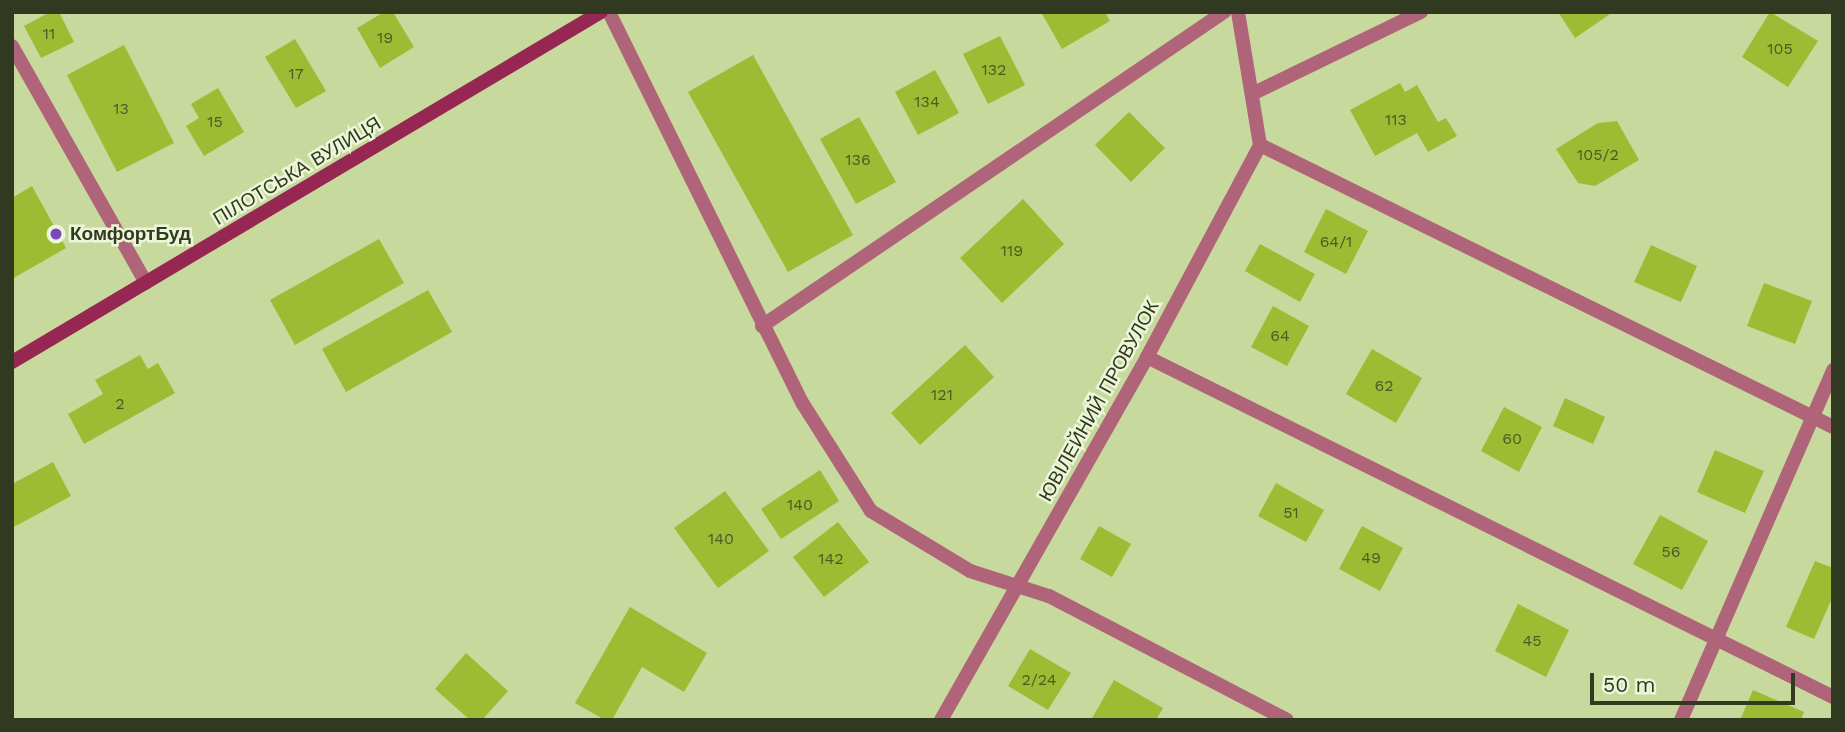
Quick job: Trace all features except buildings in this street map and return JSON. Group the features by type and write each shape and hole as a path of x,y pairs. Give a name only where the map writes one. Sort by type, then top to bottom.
{"main road":[{"name":"ПІЛОТСЬКА ВУЛИЦЯ","path":"12,362 601,12"}],"street":[{"path":"609,12 762,326 803,404 871,511 970,572 1049,596 1287,720"},
{"path":"762,326 1224,12"},
{"path":"1238,12 1254,93 1260,145 1833,427"},
{"path":"1254,93 1421,12"},
{"path":"12,46 146,283"},
{"name":"ЮВІЛЕЙНИЙ ПРОВУЛОК","path":"941,720 1147,357 1260,145"},
{"path":"1147,357 1715,641 1833,697"},
{"path":"1681,720 1833,370"}],"place":[{"name":"КомфортБуд","path":"56,234"}]}
